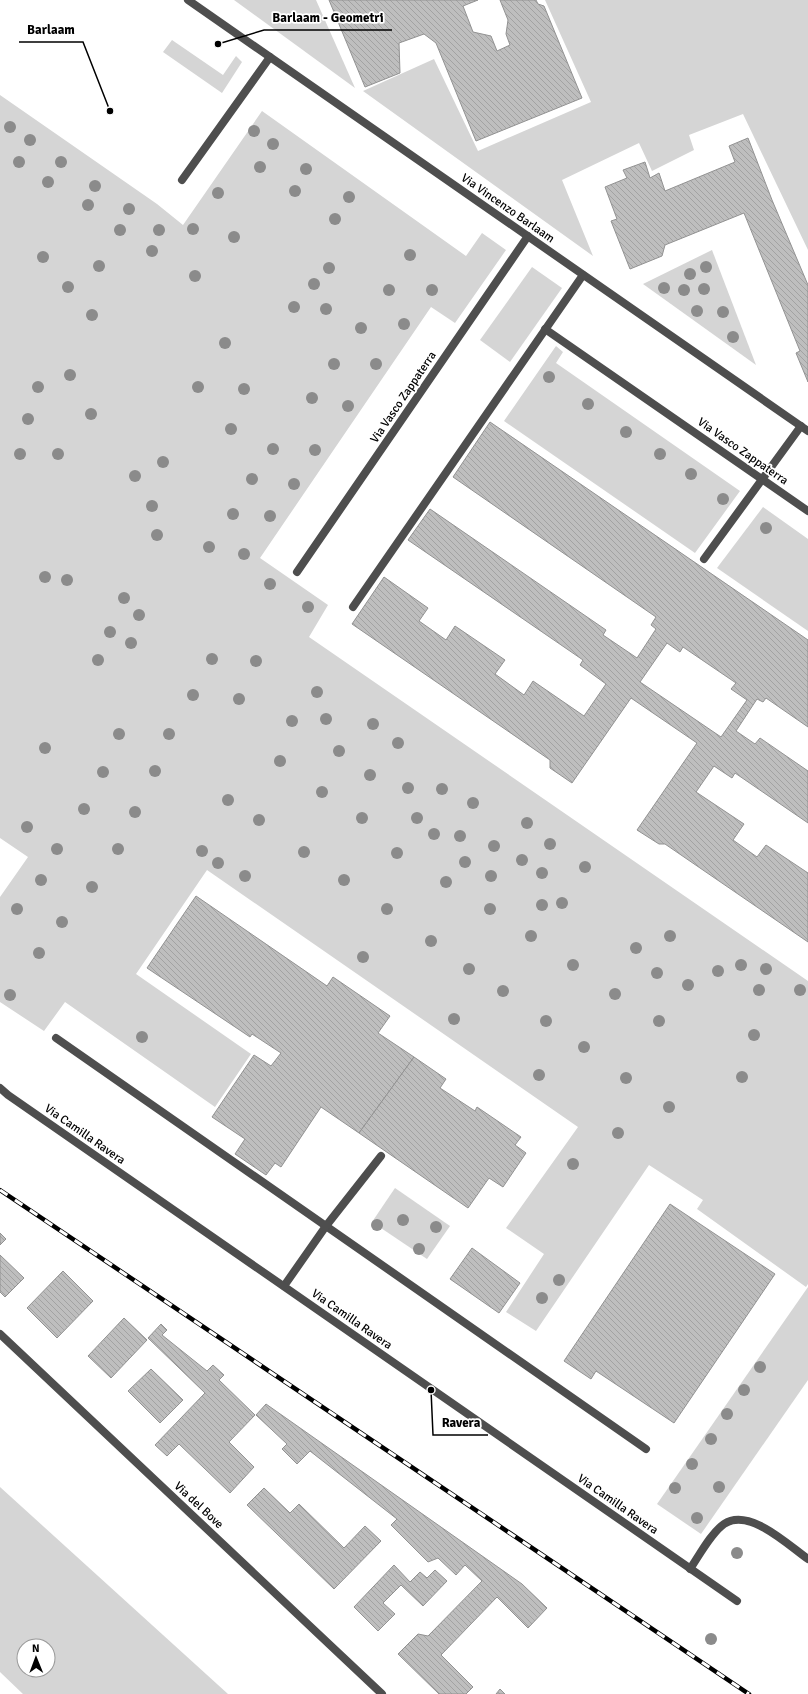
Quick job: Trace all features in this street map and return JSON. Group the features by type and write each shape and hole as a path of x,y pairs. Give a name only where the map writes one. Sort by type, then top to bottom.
{"street":[{"name":"Via Vincenzo Barlaam","path":"188,0 808,431"},
{"name":"Via Vincenzo Barlaam","path":"196,0 202,10"},
{"path":"182,180 270,57"},
{"name":"Via Vasco Zappaterra","path":"297,572 528,236"},
{"path":"353,607 583,275"},
{"name":"Via Vasco Zappaterra","path":"545,329 808,510"},
{"path":"704,559 801,426"},
{"path":"56,1038 646,1449"},
{"name":"Via Camilla Ravera","path":"0,1088 8,1096 737,1601"},
{"path":"284,1286 326,1226 381,1156"},
{"name":"Via del Bove","path":"0,1334 382,1694"},
{"path":"690,1569 716,1531 724,1524 734,1520 753,1522 808,1559"}],"shaded area":[{"path":"234,0 316,0 355,88"},
{"path":"545,0 808,0 808,250 743,114 689,135 694,150 652,171 639,143 562,180 593,256 363,91 434,59 478,151 591,102"},
{"path":"172,40 223,75 236,56 242,62 222,93 163,52"},
{"path":"0,95 157,204 183,225 262,111 466,256 482,233 506,250 455,323 431,307 260,558 328,605 309,637 808,981 808,1284 806,1287 697,1209 703,1200 649,1165 536,1331 506,1312 544,1254 506,1228 578,1127 207,870 136,974 251,1054 215,1107 65,1002 44,1031 0,1002 0,897 28,857 0,838"},
{"path":"712,250 756,365 643,284"},
{"path":"532,267 562,288 510,362 480,340"},
{"path":"556,346 563,352 556,363 740,491 695,553 504,421"},
{"path":"763,507 808,539 808,631 717,568"},
{"path":"395,1188 450,1226 427,1259 372,1222"},
{"path":"808,1287 808,1380 701,1534 657,1504"},
{"path":"0,1487 228,1694 23,1694 0,1672"}],"building":[{"path":"329,0 478,0 463,6 473,32 491,36 497,51 510,45 506,34 508,20 500,0 536,0 538,4 544,6 582,98 476,141 436,43 424,34 399,43 400,73 365,87"},
{"path":"748,138 772,200 808,285 808,382 796,353 800,351 744,213 665,245 662,256 630,269 611,221 617,219 605,187 627,178 623,170 645,162 650,178 659,173 665,191 735,162 729,146"},
{"path":"490,422 808,640 808,727 766,698 763,702 757,699 736,731 755,744 760,738 808,771 808,823 735,773 732,778 714,766 696,792 744,824 733,840 757,857 766,845 808,873 808,942 665,844 659,844 637,830 697,743 631,698 572,783 550,768 550,760 352,624 384,577 428,608 419,621 446,640 455,626 505,660 495,674 524,695 533,681 584,716 606,684 580,665 583,660 408,540 430,509 606,630 603,635 637,658 656,629 651,625 656,617 453,477","holes":["667,643 680,652 683,647 736,683 731,689 747,700 721,737 640,682"]},
{"path":"196,896 327,986 333,977 390,1016 378,1033 414,1057 359,1133 321,1107 281,1167 275,1163 266,1175 235,1154 245,1139 212,1117 254,1055 271,1066 281,1053 252,1034 250,1037 147,968"},
{"path":"414,1057 446,1079 440,1088 475,1111 477,1107 521,1137 515,1145 526,1153 503,1187 489,1178 468,1208 359,1133"},
{"path":"670,1204 775,1274 674,1423 596,1371 591,1379 564,1361"},
{"path":"0,1233 6,1239 0,1245"},
{"path":"472,1248 520,1283 499,1313 450,1279"},
{"path":"0,1255 24,1278 5,1297 0,1292"},
{"path":"63,1271 93,1301 57,1338 27,1308"},
{"path":"124,1318 147,1340 111,1378 88,1356"},
{"path":"161,1324 167,1330 162,1335 207,1371 213,1365 224,1375 219,1380 255,1415 229,1442 254,1467 230,1493 179,1444 167,1456 155,1445 205,1393 148,1338"},
{"path":"151,1369 183,1400 160,1423 128,1391"},
{"path":"266,1404 522,1584 547,1608 528,1628 497,1597 441,1655 473,1687 466,1694 439,1694 398,1654 418,1634 428,1636 482,1581 465,1565 456,1575 438,1558 428,1562 391,1525 397,1519 310,1451 297,1464 282,1449 287,1444 256,1415"},
{"path":"264,1488 290,1513 299,1504 344,1548 365,1526 381,1541 334,1589 247,1505"},
{"path":"394,1565 410,1582 420,1572 427,1578 435,1570 447,1581 423,1606 401,1585 383,1603 395,1614 378,1631 354,1607"},
{"path":"500,1689 505,1694 496,1694"}],"railway":[{"path":"0,1190 749,1694"}],"place":[{"name":"Barlaam - Geometri","path":"218,44"},
{"name":"Barlaam","path":"110,111"},
{"name":"Ravera","path":"431,1390"}]}
